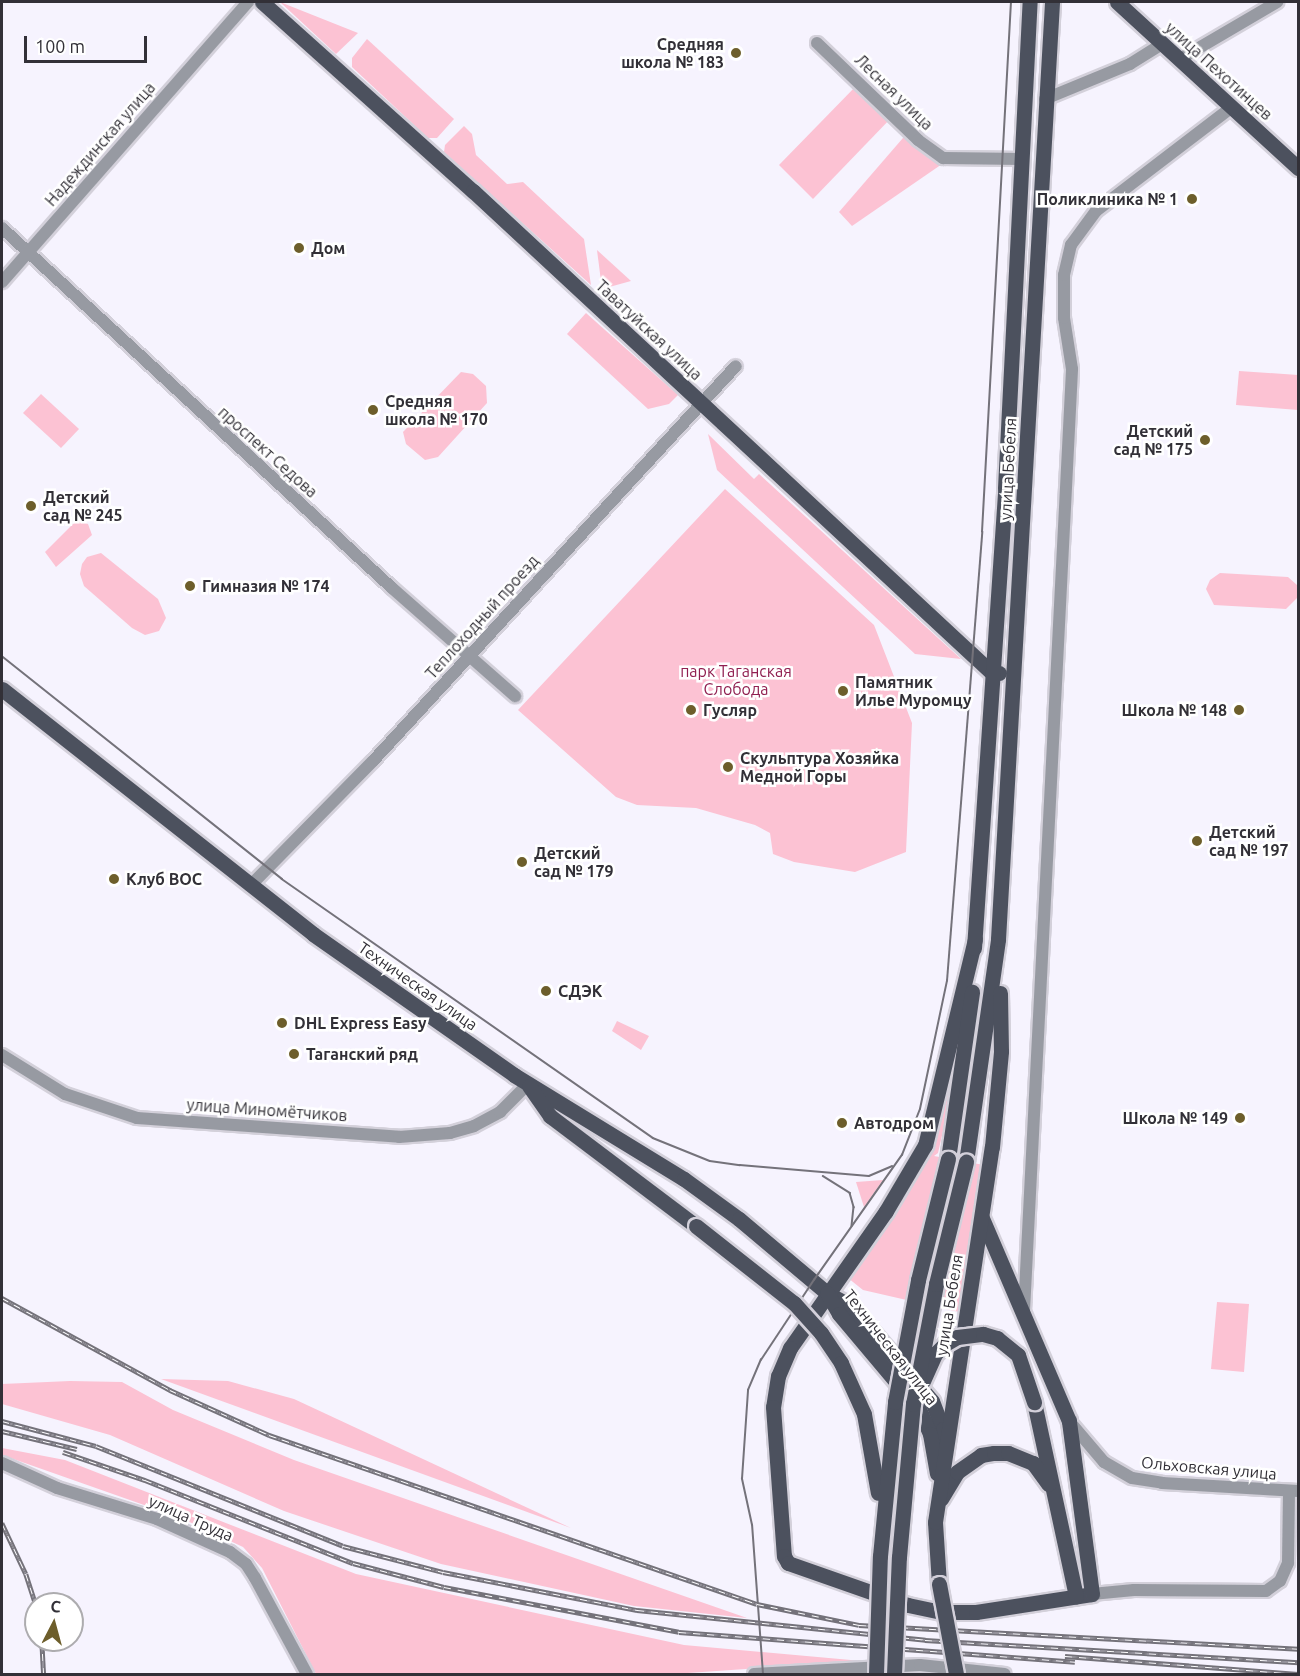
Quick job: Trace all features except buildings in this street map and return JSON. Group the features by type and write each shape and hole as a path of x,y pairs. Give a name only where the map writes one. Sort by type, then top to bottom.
{"main road":[{"name":"Таватуйская улица","path":"262,2 992,673"},
{"name":"улица Бебеля","path":"880,1556 896,1392 918,1280 948,1159 967,1042 992,673 1023,159 1030,2"},
{"name":"улица Бебеля","path":"909,1433 936,1284 966,1162 998,939 1052,2"},
{"name":"улица Пехотинцев","path":"1117,2 1299,168"},
{"path":"992,673 1014,674"},
{"name":"Техническая улица","path":"2,689 250,886 414,1007 528,1084 703,1192 827,1293 850,1306 932,1401 943,1429 945,1452"},
{"name":"улица Бебеля","path":"975,939 925,1145 886,1211 790,1348 775,1392 783,1556 788,1563 908,1605 942,1612 976,1612 1076,1597"},
{"name":"улица Бебеля","path":"956,1674 939,1584 935,1522 982,1218 1001,1051 998,939"},
{"path":"528,1084 550,1116 794,1303 842,1363 855,1390 871,1441 880,1556 876,1674"},
{"path":"894,1674 909,1433 928,1367 935,1354 957,1336 983,1334 1007,1344 1024,1367 1034,1402 1076,1597 1092,1594 1069,1420 982,1218"},
{"name":"Техническая улица","path":"827,1293 839,1314 925,1420 934,1451 938,1493"},
{"path":"935,1522 940,1501 957,1472 981,1455 1008,1453 1033,1462 1054,1497"}],"street":[{"name":"Надеждинская улица","path":"2,282 248,2"},
{"path":"1180,59 1277,2"},
{"name":"Лесная улица","path":"817,43 918,141 944,158 1023,159"},
{"path":"1045,99 1130,64 1162,44"},
{"path":"1024,1311 1072,369 1064,318 1064,275 1071,245 1096,211 1232,107"},
{"name":"проспект Седова","path":"2,228 468,656 515,696"},
{"name":"Теплоходный проезд","path":"250,886 373,761 736,366"},
{"name":"улица Миномётчиков","path":"2,1055 65,1094 137,1118 399,1137 450,1133 474,1126 500,1112 528,1084"},
{"name":"Ольховская улица","path":"1069,1420 1104,1462 1132,1478 1294,1491"},
{"name":"улица Труда","path":"2,1463 57,1488 157,1519 230,1552 246,1564 255,1578 307,1674"},
{"path":"1092,1594 1134,1590 1266,1591 1280,1581 1288,1563 1294,1491"},
{"path":"754,1674 948,1665 1005,1674"}],"green space":[{"path":"280,2 358,33 336,54"},
{"path":"367,39 454,119 437,138 428,138 352,67 352,58"},
{"path":"857,85 893,116 813,199 779,165"},
{"path":"464,126 472,134 476,155 507,184 523,182 584,239 591,285 444,152 445,145"},
{"path":"909,131 945,162 852,226 839,212"},
{"path":"597,250 631,281 602,289"},
{"path":"586,313 678,395 669,404 648,409 567,334"},
{"path":"1239,371 1298,375 1298,410 1236,405"},
{"path":"461,372 473,374 486,386 487,403 438,457 425,460 406,444 403,432"},
{"path":"41,394 79,429 61,448 23,413"},
{"path":"708,434 754,479 759,474 961,659 915,654 717,470"},
{"name":"парк Таганская Слобода","path":"725,489 874,625 912,723 906,852 855,872 794,862 773,854 770,833 755,825 696,808 637,805 616,797 518,710"},
{"path":"77,520 88,524 92,535 56,567 45,552"},
{"path":"101,553 158,599 166,618 159,631 145,635 132,628 84,586 80,574 82,564 87,557"},
{"path":"1220,573 1288,577 1297,585 1297,598 1286,609 1214,605 1206,589 1210,580"},
{"path":"617,1021 649,1036 641,1050 612,1031"},
{"path":"957,1041 946,1118 938,1153 934,1156 984,1165 959,1312 863,1290 848,1278 894,1214 930,1146"},
{"path":"883,1180 864,1207 856,1182"},
{"path":"1217,1302 1249,1304 1244,1372 1211,1369"},
{"path":"161,1379 228,1381 294,1399 571,1528"},
{"path":"70,1381 122,1382 173,1410 294,1460 747,1618 634,1606 441,1564 284,1511 110,1435 2,1404 2,1384"},
{"path":"2,1448 65,1460 356,1574 684,1645 862,1661 673,1674 316,1674 262,1568 243,1547 181,1518 2,1455"}],"tram line":[{"path":"763,1674 752,1525 742,1479 748,1390 761,1360 902,1155 920,1109 947,981 982,532 1011,2"},
{"path":"2,656 282,879 653,1138 710,1161 740,1165 869,1176 892,1166"},
{"path":"823,1176 850,1193 854,1207 852,1226"}],"railway":[{"path":"2,1298 170,1390 269,1435 757,1604 859,1625 1298,1649"},
{"path":"2,1421 96,1446 343,1546 443,1572 637,1610 925,1640 1298,1662"},
{"path":"2,1431 77,1449"},
{"path":"63,1452 145,1480 353,1563 444,1587 679,1632 1075,1662"},
{"path":"2,1523 32,1592"},
{"path":"43,1652 44,1674"},
{"path":"1065,1656 1298,1674"}],"place":[{"name":"Средняя школа № 183","path":"736,53"},
{"name":"Поликлиника № 1","path":"1192,199"},
{"name":"Дом","path":"299,248"},
{"name":"Средняя школа № 170","path":"373,410"},
{"name":"Детский сад № 175","path":"1205,440"},
{"name":"Детский сад № 245","path":"31,506"},
{"name":"Гимназия № 174","path":"190,586"},
{"name":"Памятник Илье Муромцу","path":"843,691"},
{"name":"Гусляр","path":"691,710"},
{"name":"Школа № 148","path":"1239,710"},
{"name":"Скульптура Хозяйка Медной Горы","path":"728,767"},
{"name":"Детский сад № 197","path":"1197,841"},
{"name":"Детский сад № 179","path":"522,862"},
{"name":"Клуб ВОС","path":"114,879"},
{"name":"СДЭК","path":"546,991"},
{"name":"DHL Express Easy","path":"282,1023"},
{"name":"Таганский ряд","path":"294,1054"},
{"name":"Школа № 149","path":"1240,1118"},
{"name":"Автодром","path":"842,1123"}]}
